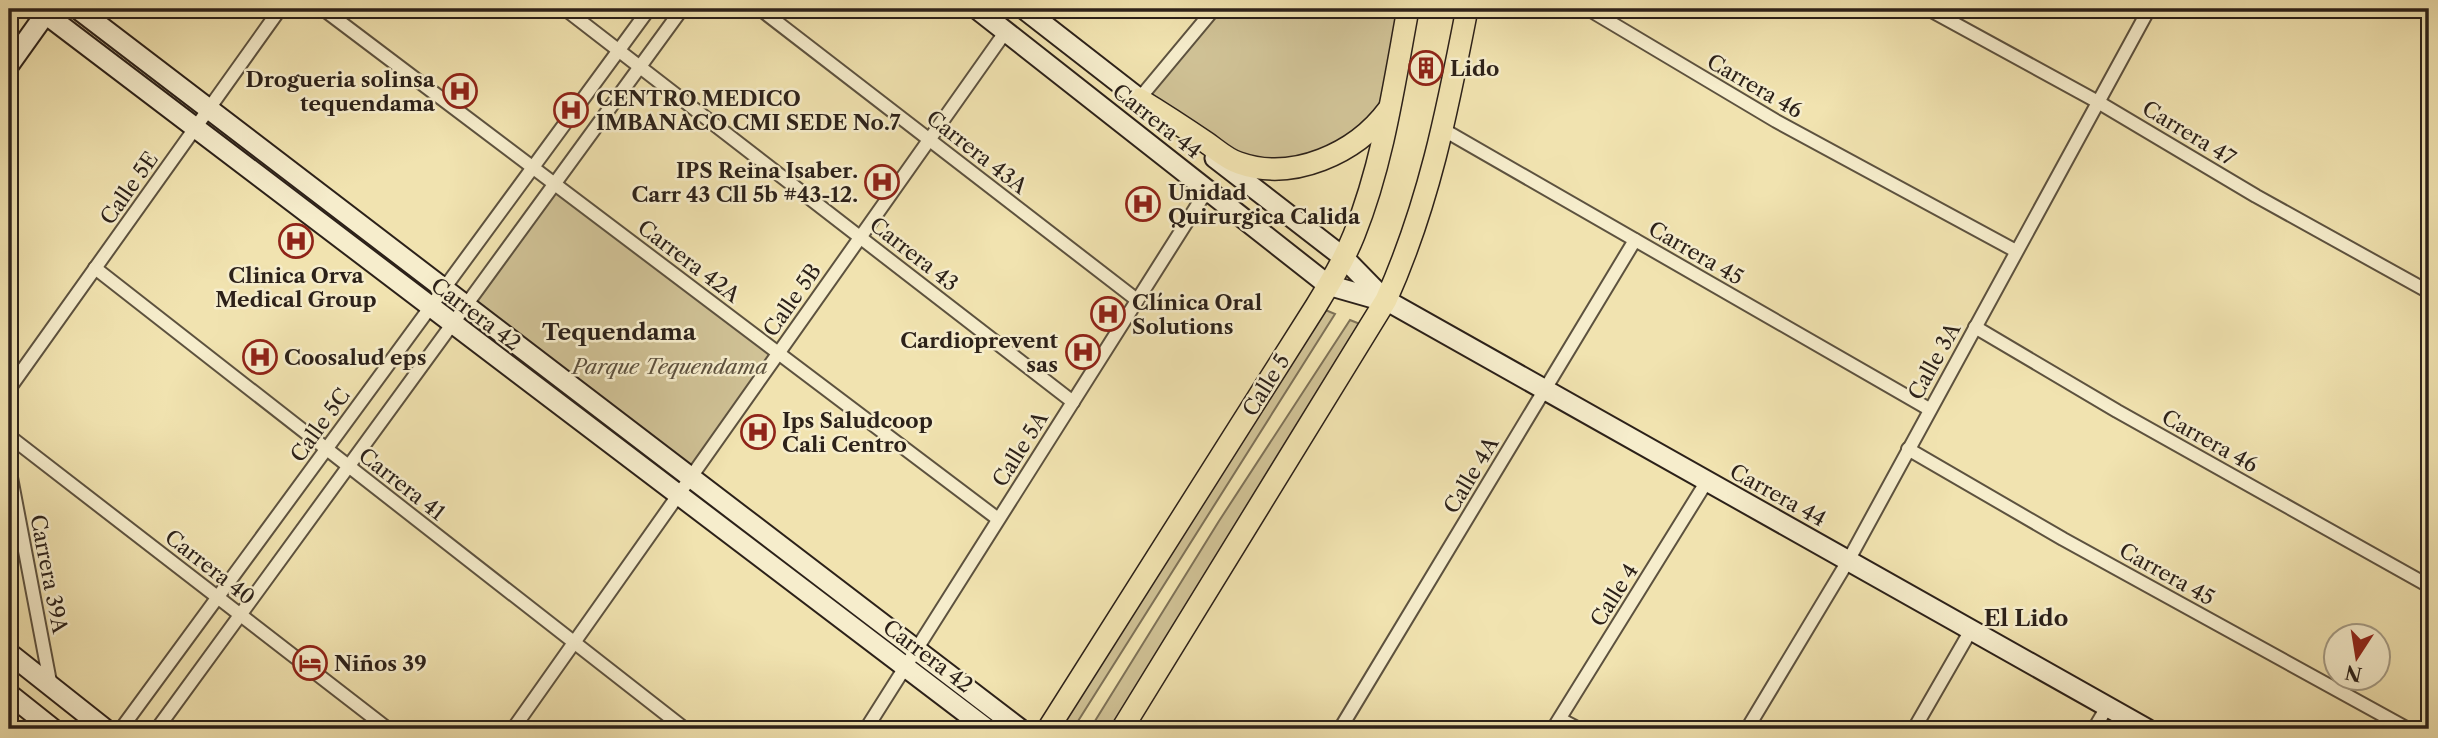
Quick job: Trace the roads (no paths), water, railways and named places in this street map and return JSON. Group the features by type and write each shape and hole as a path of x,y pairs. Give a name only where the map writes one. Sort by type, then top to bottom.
{"main road":[{"name":"Calle 5","path":"1048,729 1328,285 1353,238 1371,187 1390,109 1408,9"},
{"path":"1122,729 1386,300 1413,237 1444,130 1467,9"},
{"path":"1139,99 1237,163 1266,168 1304,165 1340,152 1368,132 1390,109"}],"street":[{"name":"Carrera 42","path":"78,9 1020,729"},
{"name":"Calle 5E","path":"9,389 280,9"},
{"name":"Carrera 42A","path":"323,9 998,519"},
{"name":"Carrera 43","path":"565,9 1073,402"},
{"name":"Calle 5C","path":"121,729 649,9"},
{"path":"157,729 682,9"},
{"name":"Carrera 43A","path":"760,9 1137,300"},
{"name":"Carrera 44","path":"977,9 1328,285 1386,300 2147,729"},
{"name":"Carrera 44","path":"1024,9 1343,257 1386,300"},
{"path":"1120,121 1214,9"},
{"name":"Carrera 46","path":"1588,9 1776,121 2016,251"},
{"name":"Carrera 47","path":"1928,9 2098,102 2256,196 2427,289"},
{"name":"Calle 3A","path":"1747,729 1848,561 2149,9"},
{"name":"Carrera 42","path":"45,10 194,129 987,729"},
{"path":"9,65 45,10"},
{"name":"Calle 5B","path":"513,729 1006,31"},
{"name":"Carrera 45","path":"1444,130 1930,409"},
{"name":"Calle 5A","path":"866,729 1208,190"},
{"name":"Calle 4A","path":"1340,729 1635,240"},
{"name":"Carrera 41","path":"95,268 685,729"},
{"name":"Carrera 46","path":"1975,327 2117,411 2429,586"},
{"name":"Carrera 40","path":"9,436 388,729"},
{"name":"Carrera 45","path":"1908,449 2063,539 2408,729"},
{"name":"Carrera 39A","path":"9,467 51,687"},
{"name":"Calle 4","path":"1557,724 1707,481"},
{"path":"1914,729 1971,630"},
{"path":"9,653 105,729"},
{"path":"9,694 53,729"},
{"path":"2094,729 2107,707"},
{"path":"1557,724 1579,729"}],"place":[{"name":"Lido","path":"1426,68"},
{"name":"Drogueria solinsa tequendama","path":"460,91"},
{"name":"CENTRO MEDICO IMBANACO CMI SEDE No.7","path":"571,110"},
{"name":"IPS Reina Isaber. Carr 43 Cll 5b #43-12.","path":"882,182"},
{"name":"Unidad Quirurgica Calida","path":"1143,204"},
{"name":"Clinica Orva Medical Group","path":"296,241"},
{"name":"Clínica Oral Solutions","path":"1108,314"},
{"name":"Cardioprevent sas","path":"1083,352"},
{"name":"Coosalud eps","path":"260,357"},
{"name":"Ips Saludcoop Cali Centro","path":"758,432"},
{"name":"Niños 39","path":"310,663"}],"district":[{"name":"Tequendama","path":"619,332"},
{"name":"El Lido","path":"2026,618"}],"park label":[{"name":"Parque Tequendama","path":"670,366"}]}
